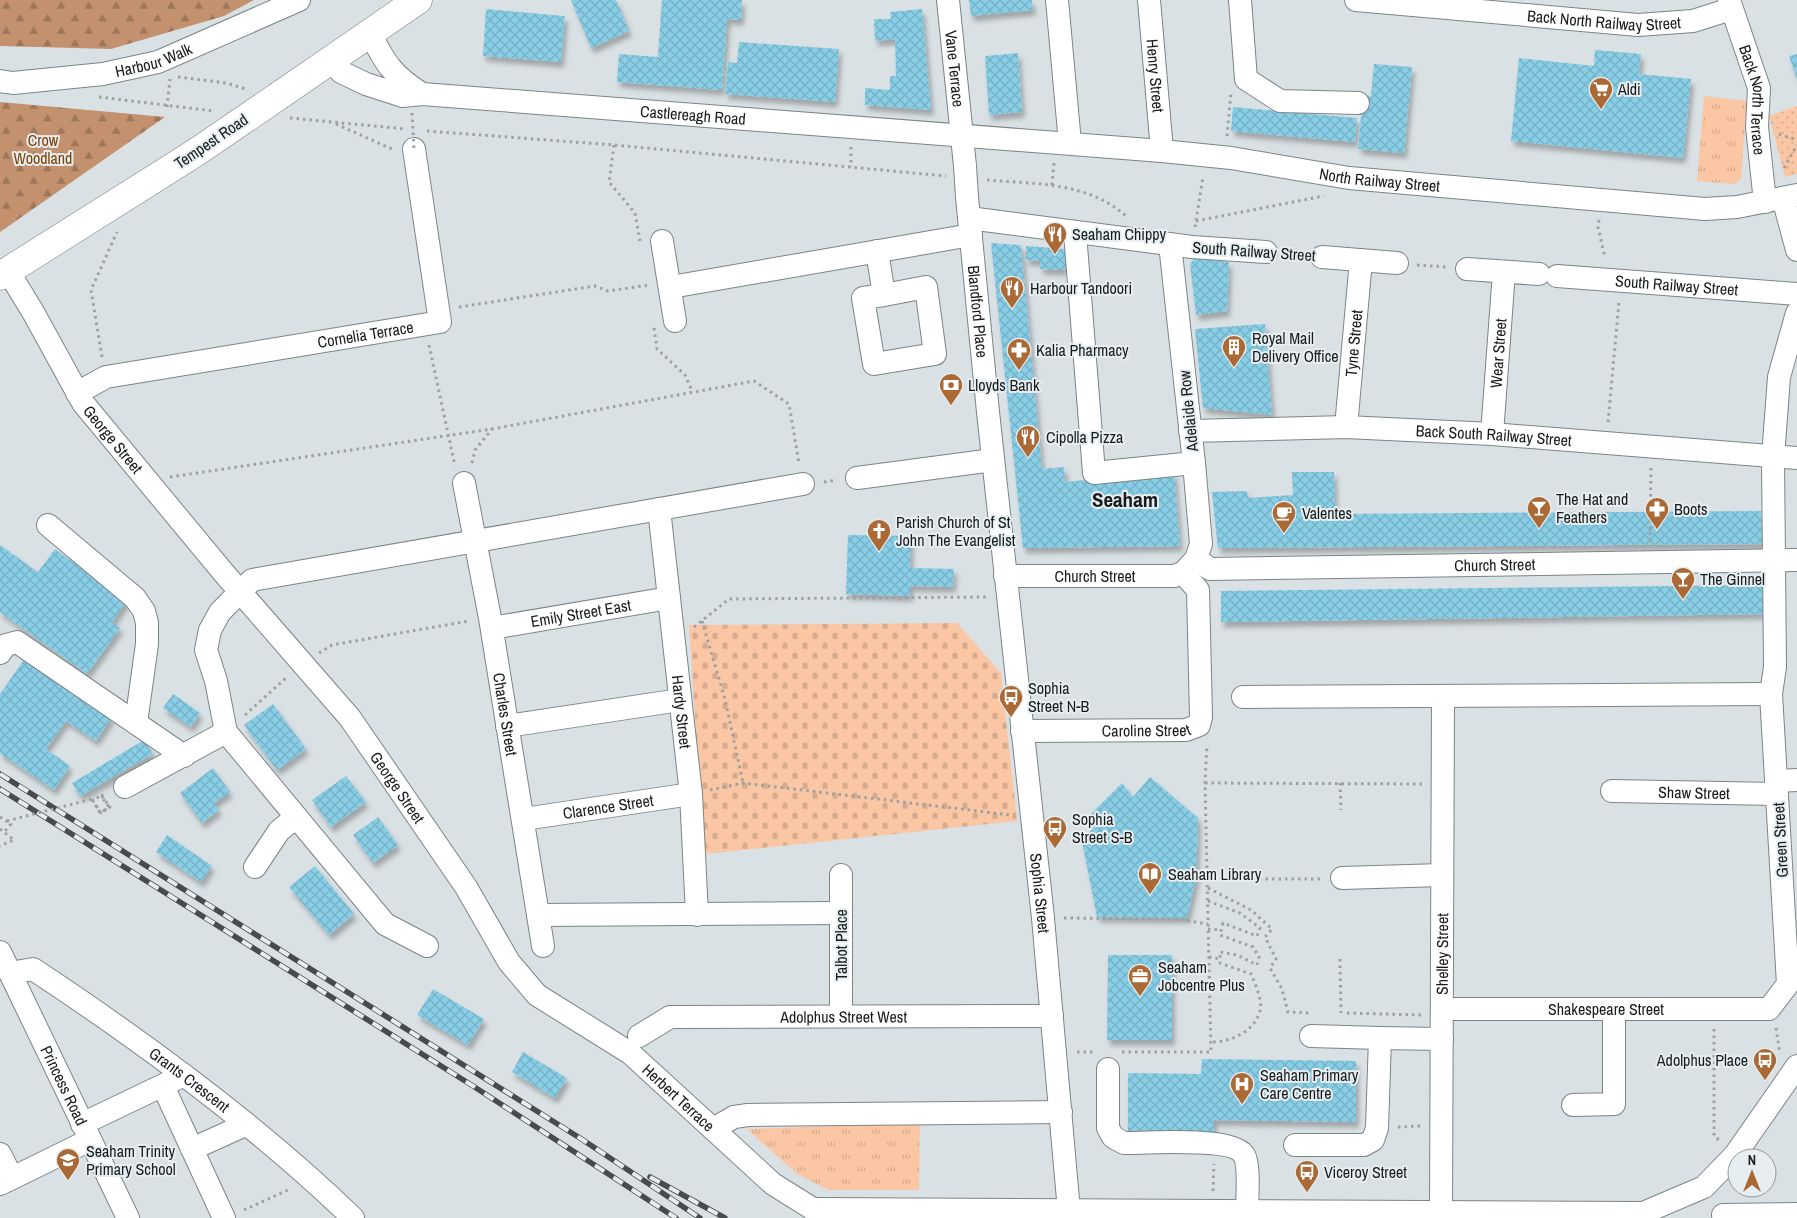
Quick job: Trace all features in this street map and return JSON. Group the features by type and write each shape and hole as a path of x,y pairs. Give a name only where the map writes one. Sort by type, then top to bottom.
{"main road":[{"name":"Tempest Road","path":"4,274 195,153 282,106 331,59 415,1"}],"street":[{"name":"Harbour Walk","path":"0,81 12,83 103,74 158,62 299,0"},
{"name":"Vane Terrace","path":"948,0 966,195"},
{"path":"1056,0 1070,143"},
{"name":"Henry Street","path":"1149,0 1162,151"},
{"path":"1240,0 1246,80 1280,101 1358,103"},
{"name":"Back North Railway Street","path":"1356,0 1638,25 1693,21 1730,5"},
{"name":"Back North Terrace","path":"1730,5 1759,88 1757,127 1782,198 1797,250"},
{"name":"Castlereagh Road","path":"370,33 386,64 403,82 414,104"},
{"name":"Castlereagh Road","path":"331,59 341,72 366,84 403,96 414,104 962,136"},
{"name":"North Railway Street","path":"962,136 1162,151 1231,158 1349,178 1705,209 1782,198"},
{"path":"415,154 432,317"},
{"name":"South Railway Street","path":"670,284 877,251 966,195 1076,233 1192,247 1266,252"},
{"name":"Blandford Place","path":"966,195 1006,586"},
{"path":"1076,233 1094,473 1194,464"},
{"path":"662,242 675,321"},
{"name":"Adelaide Row","path":"1170,244 1201,544 1189,566"},
{"path":"877,251 884,294"},
{"name":"South Railway Street","path":"1322,257 1397,263"},
{"name":"Tyne Street","path":"1346,427 1361,260"},
{"name":"South Railway Street","path":"1467,268 1797,294"},
{"name":"Wear Street","path":"1492,434 1504,272"},
{"name":"George Street","path":"4,274 33,312 83,403 240,592 350,718 466,887 509,962 537,994"},
{"name":"Green Street","path":"1770,1008 1788,984 1783,785 1771,694 1775,667 1773,456 1779,378 1797,313"},
{"name":"Cornelia Terrace","path":"77,393 106,377 432,317"},
{"name":"Back South Railway Street","path":"1190,431 1346,427 1492,434 1797,458"},
{"path":"857,478 993,460"},
{"name":"Charles Street","path":"464,483 477,540 524,819 543,946"},
{"path":"427,946 385,924 226,732 216,681 206,650 210,630 220,612 252,580 803,484"},
{"name":"Hardy Street","path":"659,508 691,794 697,915"},
{"path":"48,525 135,598 144,611 147,644 136,723"},
{"name":"Church Street","path":"1006,586 1174,576 1189,566 1210,569 1797,560"},
{"name":"Caroline Street","path":"1022,731 1186,730 1199,725 1201,717 1198,590 1189,566"},
{"name":"Sophia Street","path":"1006,586 1043,918 1069,1211"},
{"name":"Emily Street East","path":"491,623 669,598"},
{"path":"0,654 6,645 17,642 184,756"},
{"path":"1243,697 1771,694"},
{"name":"Shelley Street","path":"1443,696 1442,1039 1449,1214"},
{"path":"508,726 680,700"},
{"path":"125,788 226,732"},
{"name":"Shaw Street","path":"1612,791 1783,785"},
{"name":"Clarence Street","path":"524,819 691,794"},
{"path":"255,867 279,831 296,817"},
{"name":"Talbot Place","path":"841,875 841,1016"},
{"path":"1337,878 1442,875"},
{"path":"538,916 841,913"},
{"name":"Princess Road","path":"0,952 128,1218"},
{"name":"Grants Crescent","path":"10,973 33,969 159,1055 311,1179 353,1218"},
{"name":"Herbert Terrace","path":"537,994 630,1053 773,1184 816,1213"},
{"name":"Shakespeare Street","path":"1442,1012 1770,1008"},
{"path":"1573,1105 1614,1104 1614,1010"},
{"name":"Adolphus Street West","path":"639,1036 670,1017 1052,1016"},
{"path":"1311,1036 1442,1039"},
{"path":"1295,1145 1364,1145 1373,1140 1377,1128 1380,1038"},
{"path":"1109,1058 1108,1128 1113,1137 1124,1143 1214,1144 1238,1148 1245,1156 1247,1212"},
{"path":"816,1213 1069,1211 1449,1214 1644,1213 1704,1187 1735,1155 1792,1059"},
{"path":"0,1154 6,1181 183,1075"},
{"path":"163,1086 192,1149 230,1216"},
{"path":"713,1130 734,1117 748,1114 1061,1112"},
{"path":"192,1149 245,1125"},
{"path":"1704,1187 1723,1217 1797,1214"}],"path":[{"path":"166,74 226,83 249,90"},
{"path":"167,106 171,76"},
{"path":"1227,142 1231,92 1246,80"},
{"path":"98,97 218,112"},
{"path":"282,106 331,122 415,154 414,104"},
{"path":"331,122 851,166 966,195 1052,185 1086,192 1111,203 1128,218"},
{"path":"850,140 851,166"},
{"path":"608,182 614,145"},
{"path":"1052,185 1054,169"},
{"path":"1192,247 1204,169"},
{"path":"1196,221 1329,195"},
{"path":"1599,216 1598,227 1615,281 1606,443"},
{"path":"106,377 91,290 119,227"},
{"name":"South Railway Street","path":"1266,252 1322,257"},
{"path":"1397,263 1467,268"},
{"path":"492,430 475,450 470,472 464,483 457,475 449,436 432,317 595,286 608,291 670,284"},
{"path":"148,480 492,430 754,381 789,404 803,484 857,478"},
{"path":"1649,562 1652,447"},
{"path":"674,644 729,600 1006,586"},
{"path":"702,621 725,699 743,783"},
{"path":"319,653 332,644 491,623"},
{"path":"226,732 294,671"},
{"path":"1056,1052 1109,1058 1211,1052 1205,783 1208,736 1199,725"},
{"path":"691,794 743,783 1032,817"},
{"path":"1205,783 1443,784"},
{"path":"1340,783 1341,810"},
{"path":"0,817 7,821 92,799 100,813 110,807 101,795 93,801 101,813 109,807 101,796"},
{"path":"0,817 11,824 6,832 0,829"},
{"path":"0,829 14,840 0,846"},
{"path":"1207,879 1337,878"},
{"path":"1207,887 1251,910 1272,929 1265,937 1276,959 1270,968 1282,989 1288,1012 1315,1013"},
{"path":"1208,901 1240,913 1260,928 1257,936 1223,923 1220,935 1253,947 1259,957 1257,965 1237,955 1220,952 1220,963 1251,974 1258,993 1260,1010 1248,1032 1221,1042 1211,1042"},
{"path":"1043,918 1178,919 1208,924"},
{"path":"1208,929 1221,930"},
{"path":"1209,957 1220,959"},
{"path":"1340,959 1341,1013"},
{"path":"1770,1008 1775,1014 1778,1051 1782,1057 1792,1059"},
{"path":"1714,1010 1714,1136 1724,1144"},
{"path":"1332,1013 1442,1012"},
{"path":"1213,1212 1214,1144"},
{"path":"230,1216 311,1179"}],"green space":[{"path":"0,0 254,0 224,16 111,49 0,46"},
{"path":"1704,96 1747,101 1741,179 1735,184 1697,181"},
{"name":"Crow Woodland","path":"0,102 165,117 0,232"},
{"path":"1797,106 1797,174 1785,177 1769,116"},
{"path":"957,623 1001,673 1017,821 704,854 689,625"},
{"path":"920,1123 919,1190 829,1190 797,1174 747,1129"}],"building":[{"path":"571,0 616,0 629,31 591,48"},
{"path":"662,0 742,0 741,20 727,19 722,90 617,82 619,54 658,57"},
{"path":"969,0 1032,0 1033,10 971,16"},
{"path":"486,9 565,16 561,62 483,56"},
{"path":"922,9 931,110 865,105 865,88 890,90 890,76 896,76 895,39 875,41 874,19 891,19 890,12"},
{"path":"739,42 839,49 835,102 725,94 728,62 737,63"},
{"name":"Aldi","path":"1595,50 1641,54 1639,74 1691,79 1683,158 1511,141 1519,58 1594,66"},
{"path":"1018,53 1022,112 989,115 985,56"},
{"path":"1797,54 1797,79 1789,56"},
{"path":"1374,64 1412,67 1404,153 1358,149 1363,95 1371,96"},
{"path":"1233,107 1357,118 1355,142 1231,131"},
{"path":"991,243 1021,245 1042,469 1064,467 1065,482 1174,472 1180,546 1023,548"},
{"path":"1026,246 1065,249 1065,270 1040,269 1040,261 1026,260"},
{"path":"1194,258 1229,262 1227,311 1196,315 1190,264"},
{"name":"Royal Mail Delivery Office","path":"1265,324 1272,415 1203,408 1195,329"},
{"path":"1292,472 1334,472 1335,514 1761,511 1762,544 1218,548 1212,492 1247,491 1248,498 1293,495"},
{"name":"Parish Church of St John The Evangelist","path":"848,535 911,536 910,568 954,569 953,587 910,586 910,596 846,594"},
{"path":"0,545 38,572 55,549 127,601 112,622 120,628 87,674 0,612"},
{"path":"1764,585 1766,614 1221,622 1221,591"},
{"path":"25,658 112,717 96,741 66,721 46,749 70,766 54,790 0,753 0,694"},
{"path":"173,694 200,713 191,727 163,708"},
{"path":"273,704 306,749 277,770 244,725"},
{"path":"144,740 153,754 80,796 72,783"},
{"path":"213,768 230,792 214,803 219,810 202,823 180,793"},
{"path":"346,776 366,802 331,827 312,800"},
{"path":"1150,777 1198,818 1196,879 1187,918 1097,917 1082,841 1098,822 1090,815 1122,783 1133,797"},
{"path":"378,817 398,845 373,863 353,835"},
{"path":"167,835 212,866 201,882 156,852"},
{"path":"315,866 354,914 329,935 289,887"},
{"name":"Seaham Jobcentre Plus","path":"1108,955 1172,955 1172,1040 1107,1040"},
{"path":"433,989 484,1019 468,1045 417,1015"},
{"path":"523,1052 567,1078 555,1098 512,1072"},
{"name":"Seaham Primary Care Centre","path":"1202,1059 1356,1061 1356,1122 1214,1120 1214,1134 1128,1133 1128,1073 1201,1074"}],"railway":[{"path":"0,774 583,1140 700,1218"},
{"path":"0,789 473,1086 676,1218"},
{"path":"650,1177 725,1218"}],"place":[{"name":"Aldi","path":"1601,110"},
{"name":"Seaham Chippy","path":"1055,255"},
{"name":"Harbour Tandoori","path":"1012,309"},
{"name":"Royal Mail Delivery Office","path":"1234,368"},
{"name":"Kalia Pharmacy","path":"1019,371"},
{"name":"Lloyds Bank","path":"951,406"},
{"name":"Cipolla Pizza","path":"1028,458"},
{"name":"The Hat and Feathers","path":"1539,529"},
{"name":"Boots","path":"1657,530"},
{"name":"Valentes","path":"1284,534"},
{"name":"Parish Church of St John The Evangelist","path":"879,552"},
{"name":"The Ginnel","path":"1683,600"},
{"name":"Sophia Street N-B","path":"1011,718"},
{"name":"Sophia Street S-B","path":"1055,849"},
{"name":"Seaham Library","path":"1150,895"},
{"name":"Seaham Jobcentre Plus","path":"1140,997"},
{"name":"Adolphus Place","path":"1765,1081"},
{"name":"Seaham Primary Care Centre","path":"1242,1105"},
{"name":"Seaham Trinity Primary School","path":"68,1181"},
{"name":"Viceroy Street","path":"1307,1193"}],"district":[{"name":"Seaham","path":"1125,499"}]}
